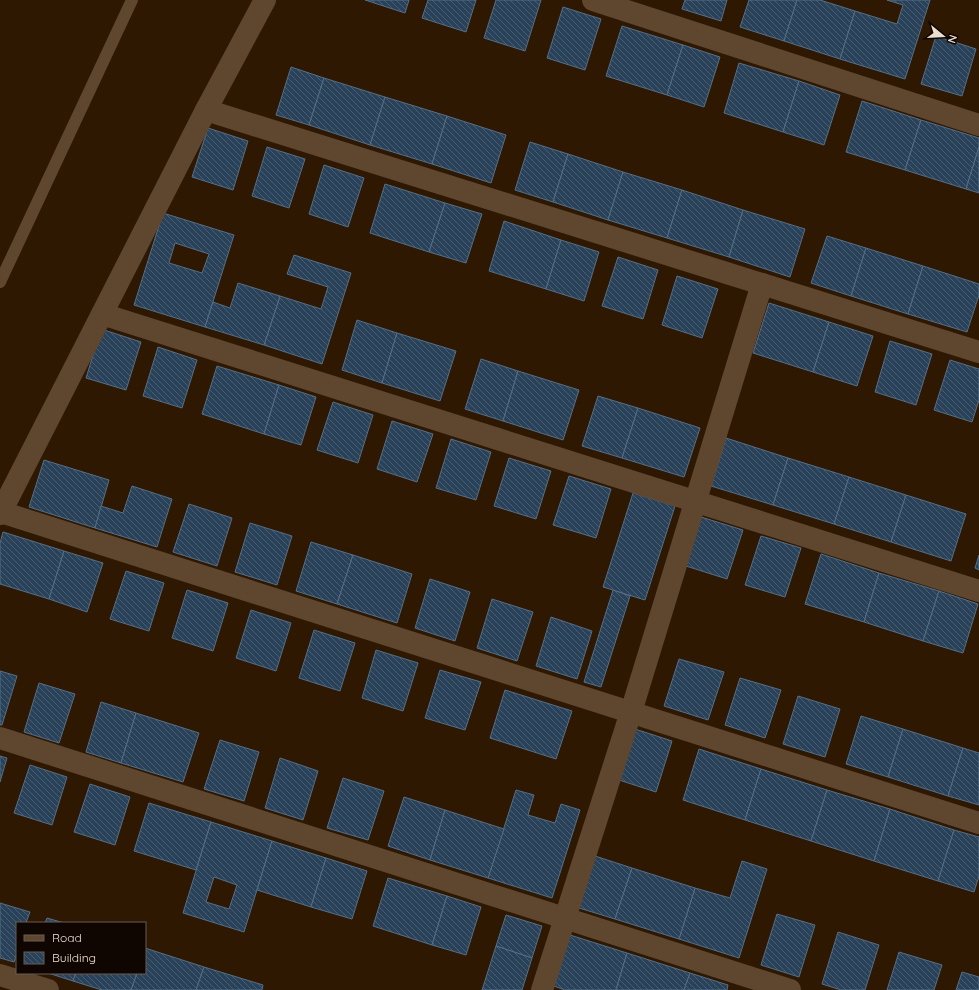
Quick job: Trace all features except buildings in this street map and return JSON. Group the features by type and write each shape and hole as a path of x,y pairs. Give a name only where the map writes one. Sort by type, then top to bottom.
{"street":[{"path":"266,0 206,110 1,513 979,823"},
{"path":"593,0 979,126"},
{"path":"206,110 979,352"},
{"path":"542,990 697,502 762,284"},
{"path":"102,314 979,591"},
{"path":"0,738 790,990"},
{"path":"0,975 48,990"}],"lane":[{"path":"0,282 132,0"}]}
